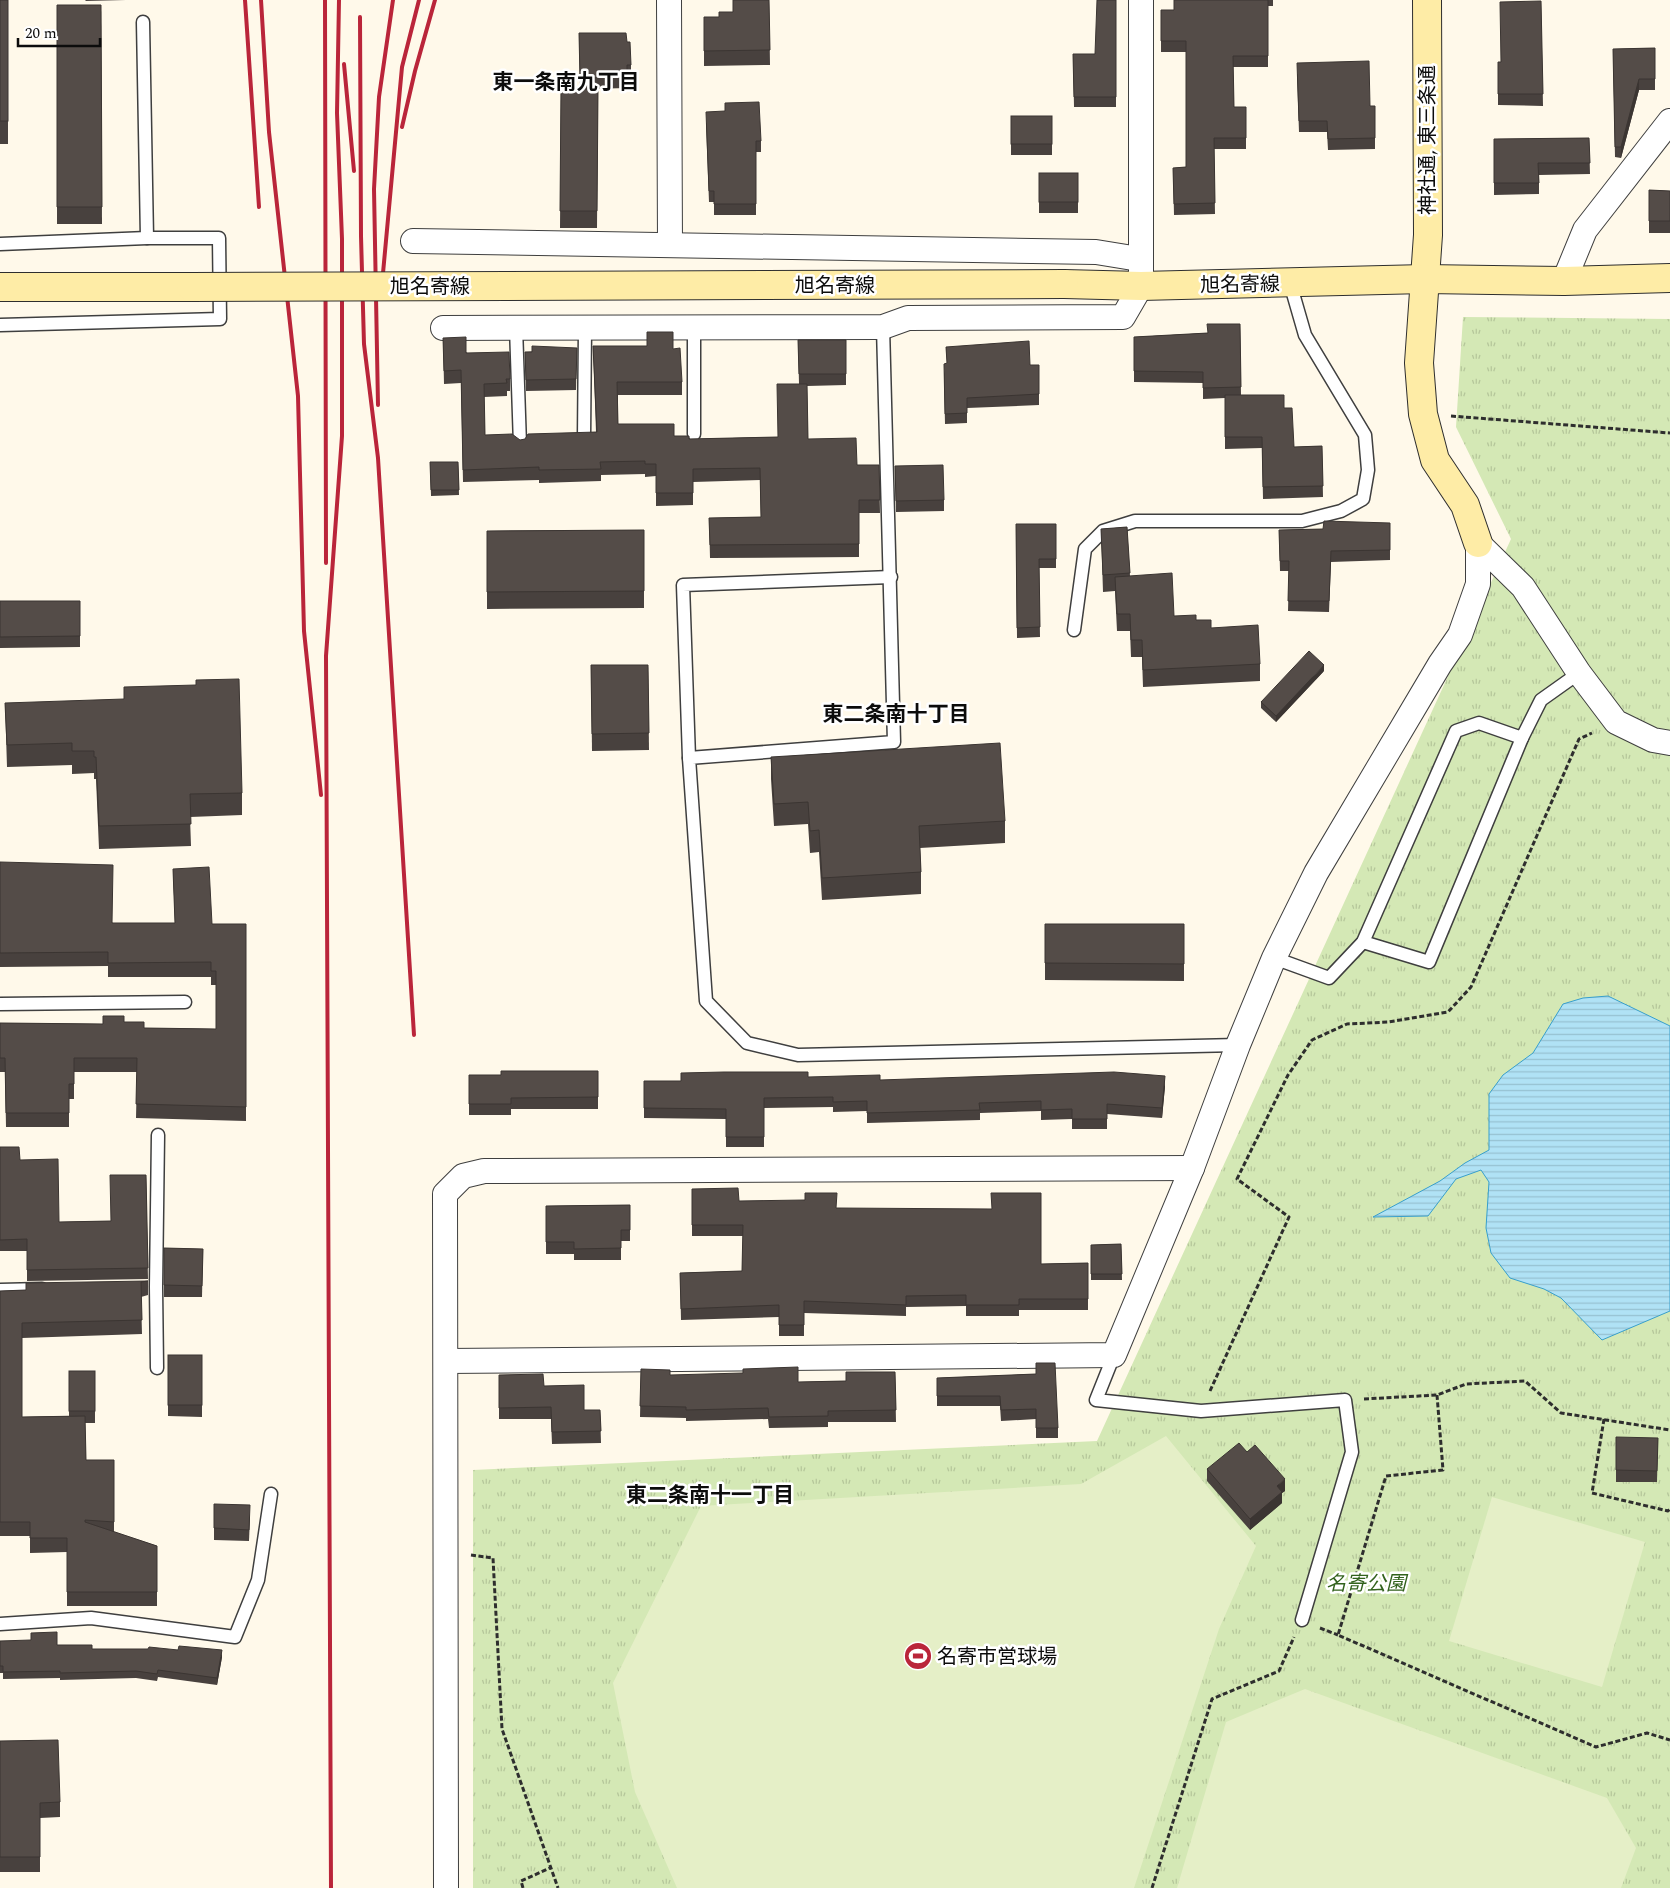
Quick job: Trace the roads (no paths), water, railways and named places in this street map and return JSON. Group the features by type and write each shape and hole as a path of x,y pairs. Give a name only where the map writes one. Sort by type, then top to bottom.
{"main road":[{"name":"神社通, 東三条通","path":"1427,0 1428,235 1419,363 1423,414 1435,460 1465,504 1478,543"},
{"name":"旭名寄線","path":"0,287 1064,284 1141,286 1425,279 1564,281 1670,278"}],"street":[{"path":"669,0 670,245"},
{"path":"444,328 883,327 908,318 1123,317 1141,286 1139,258 1141,0"},
{"path":"1564,281 1585,230 1670,121"},
{"path":"412,241 1096,252 1139,258"},
{"path":"1478,543 1523,587 1580,673 1616,722 1653,740 1670,743"},
{"path":"446,1361 1114,1355 1192,1168 1238,1045 1274,958 1316,873 1440,664 1460,635 1478,584 1478,543"},
{"path":"446,1888 445,1194 463,1176 494,1171 1192,1168"}],"lane":[{"path":"143,22 147,238"},
{"path":"0,244 147,238 219,238 220,319 0,326"},
{"path":"1074,630 1085,549 1103,531 1135,521 1302,521 1341,511 1363,498 1368,470 1365,435 1305,335 1290,283"},
{"path":"516,327 520,445"},
{"path":"689,758 894,742 883,327"},
{"path":"584,438 586,328"},
{"path":"694,328 694,434"},
{"path":"891,577 683,585 689,758 706,1001 747,1043 798,1055 1238,1045"},
{"path":"1364,942 1429,962 1522,738 1541,700 1580,673"},
{"path":"1274,958 1329,978 1364,942 1456,731 1479,722 1522,738"},
{"path":"0,1004 185,1002"},
{"path":"157,1368 151,1287 158,1135"},
{"path":"0,1290 58,1289"},
{"path":"1114,1355 1096,1400 1201,1411 1345,1400 1352,1452 1302,1620"},
{"path":"0,1624 91,1618 235,1637 258,1580 270,1494"}],"water":[{"path":"1608,996 1670,1026 1670,1311 1602,1340 1561,1298 1544,1289 1510,1278 1491,1253 1486,1228 1489,1182 1481,1170 1456,1179 1428,1216 1373,1217 1440,1181 1465,1163 1489,1150 1489,1094 1503,1075 1533,1053 1563,1004 1583,998"}],"railway":[{"path":"245,0 259,207"},
{"path":"261,0 269,132 298,396 304,631 321,795"},
{"path":"325,0 326,563"},
{"path":"331,1888 326,656 342,436 342,239 337,113 339,0"},
{"path":"378,405 374,189 379,97 393,0"},
{"path":"382,284 402,67 419,0"},
{"path":"402,127 415,71 435,0"},
{"path":"360,17 361,236 364,344 378,458 414,1035"},
{"path":"344,64 354,171"}],"place":[{"name":"名寄市営球場","path":"918,1656"}],"district":[{"name":"東一条南九丁目","path":"566,82"},
{"name":"東二条南十丁目","path":"896,714"},
{"name":"東二条南十一丁目","path":"710,1495"}],"park label":[{"name":"名寄公園","path":"1366,1583"}]}
